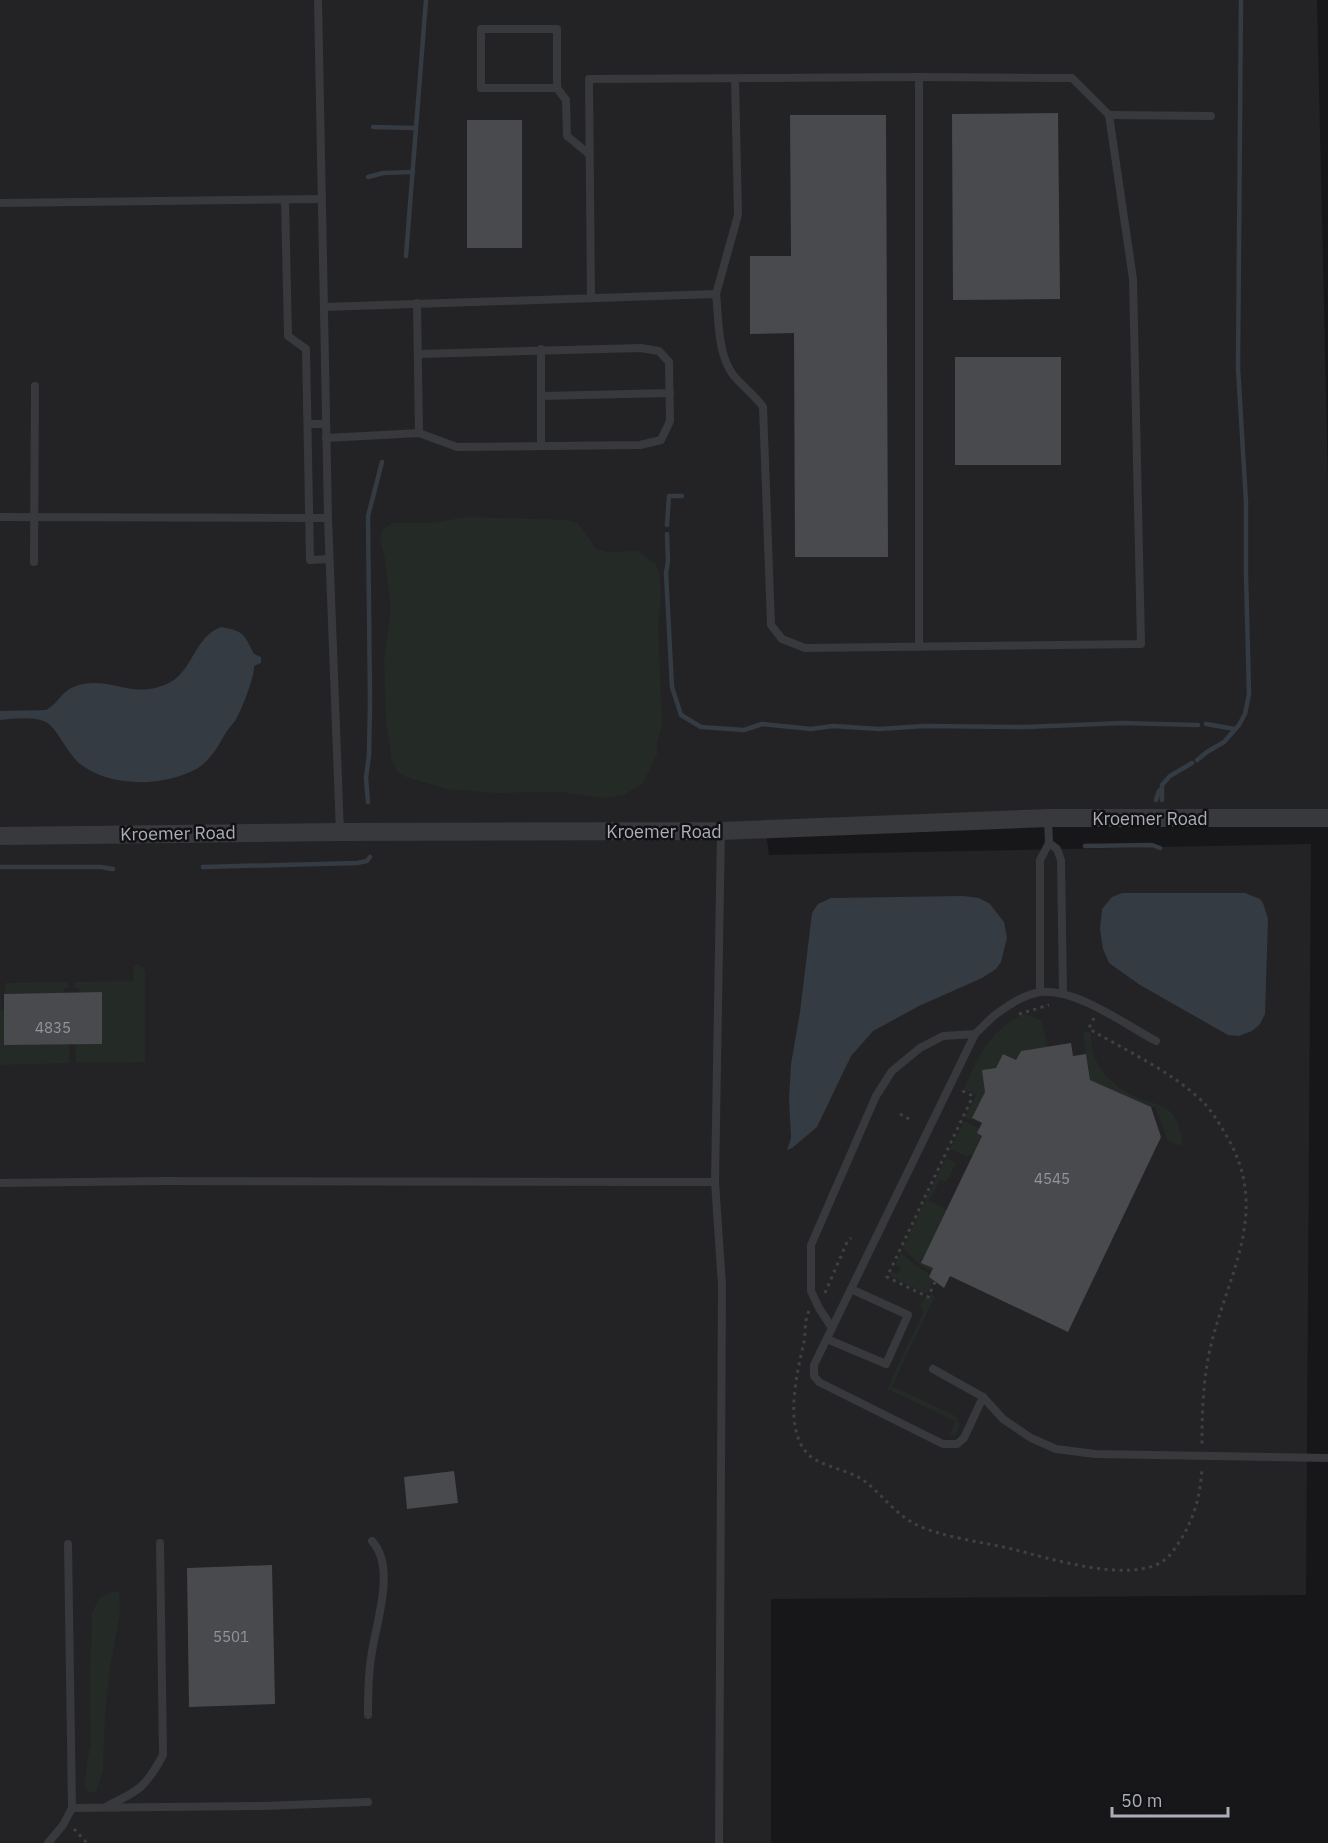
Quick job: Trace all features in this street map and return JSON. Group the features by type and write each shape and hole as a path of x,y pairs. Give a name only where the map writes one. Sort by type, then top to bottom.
{"street":[{"name":"Kroemer Road","path":"0,836 721,831 1048,818 1328,818"}],"lane":[{"path":"318,0 326,469 340,832"},
{"path":"557,88 481,88 481,29 557,29 557,88 566,100 567,136 589,154"},
{"path":"919,77 919,647"},
{"path":"591,298 589,79 1072,78 1109,115 1133,279 1140,644 805,648 782,639 771,625 763,407 727,365 722,351 716,294 738,215 735,79"},
{"path":"1109,115 1211,116"},
{"path":"0,203 322,199"},
{"path":"285,200 288,336 306,349 310,560 329,560"},
{"path":"324,307 716,294"},
{"path":"417,303 419,433"},
{"path":"326,438 419,433 457,447 640,445 661,440 670,421 669,362 659,351 641,348 541,349 418,354"},
{"path":"541,349 542,446"},
{"path":"308,381 325,381"},
{"path":"34,562 35,386"},
{"path":"541,396 670,393"},
{"path":"309,424 326,424"},
{"path":"309,470 326,469"},
{"path":"0,518 328,518"},
{"path":"1040,992 1040,860 1049,843 1048,818"},
{"path":"719,1843 722,1285 716,1182 721,831"},
{"path":"1049,843 1057,849 1061,860 1063,993"},
{"path":"983,1397 964,1438 957,1444 943,1444 819,1382 814,1376 814,1365 975,1034 998,1012 1016,1001 1040,992 1063,993 1094,1006 1156,1041"},
{"path":"832,1328 811,1291 811,1245 876,1096 892,1071 920,1048 943,1036 975,1034"},
{"path":"0,1183 716,1182"},
{"path":"827,1340 886,1364 908,1315 851,1289"},
{"path":"933,1369 983,1397 1003,1419 1031,1438 1056,1449 1095,1454 1328,1458"},
{"path":"368,1715 371,1657 383,1579 380,1549 372,1541"},
{"path":"103,1808 135,1793 150,1780 163,1755 160,1543"},
{"path":"48,1843 63,1825 72,1808 68,1544"},
{"path":"72,1808 263,1806 368,1802"}],"path":[{"path":"1012,1018 1037,1008 1058,1005"},
{"path":"1090,1013 1094,1017 1090,1030 1178,1082 1202,1101 1236,1150 1241,1165 1246,1191 1245,1222 1236,1267 1207,1365 1202,1410 1202,1445"},
{"path":"935,1282 928,1297 887,1277 894,1258 972,1098 963,1091 962,1087"},
{"path":"900,1114 909,1119"},
{"path":"823,1294 851,1238"},
{"path":"810,1309 806,1316 804,1342 797,1369 795,1424 800,1443 807,1454 862,1480 900,1514 927,1530 1084,1566 1118,1570 1148,1568 1170,1555 1187,1528 1199,1497 1202,1462"},
{"path":"72,1828 87,1843"}],"shaded area":[{"path":"0,0 1317,0 1328,482 1328,818 766,831 769,855 1311,844 1306,1595 771,1599 771,1843 0,1843"},
{"path":"465,517 568,520 578,523 596,549 607,552 637,551 655,563 659,573 661,594 658,627 662,725 657,743 657,754 643,783 624,795 604,798 561,792 497,793 446,789 406,777 397,771 392,762 386,721 384,660 391,610 385,559 380,539 383,529 392,523 434,523"},
{"path":"221,627 242,634 254,654 261,657 261,663 254,666 241,710 210,758 198,768 185,774 170,779 138,782 107,777 80,764 54,729 46,722 29,718 0,720 0,711 46,710 65,692 83,684 94,683 145,689 169,683 183,671 205,638"},
{"path":"1122,893 1245,893 1260,899 1268,919 1265,1014 1260,1024 1252,1031 1239,1036 1228,1035 1140,985 1109,963 1103,949 1100,929 1102,909 1112,897"},
{"path":"963,896 979,898 990,904 1004,922 1007,938 1001,962 996,969 982,978 919,1006 873,1031 851,1056 817,1127 787,1150 791,1138 789,1099 791,1064 812,913 818,904 831,898"},
{"path":"137,964 143,967 145,972 145,1062 76,1063 76,1044 102,1044 102,992 79,992 79,988 75,988 75,982 134,981 133,967"},
{"path":"68,982 68,988 64,988 64,993 5,994 5,983"},
{"path":"0,983 1,1009 4,1010 5,1045 69,1044 69,1063 0,1065"},
{"path":"1023,1014 1042,1022 1048,1047 1021,1051 1016,1060 1003,1054 973,1121 965,1117 976,1095 964,1089 980,1055 1001,1029"},
{"path":"1086,1031 1091,1033 1094,1056 1099,1066 1112,1082 1130,1094 1160,1105 1173,1115 1181,1135 1180,1146 1168,1141 1155,1106 1151,1108 1090,1080 1083,1033"},
{"path":"964,1121 979,1128 977,1133 982,1136 973,1156 969,1154 967,1157 950,1149"},
{"path":"946,1158 956,1163 946,1182 940,1180 929,1201 947,1210 922,1263 933,1268 932,1271 920,1265 903,1248"},
{"path":"901,1254 930,1274 929,1277 933,1280 927,1294 890,1276 892,1272 897,1274 901,1267 895,1265"},
{"path":"931,1294 935,1296 892,1386 954,1415 960,1424 955,1436 950,1434 955,1421 887,1389 923,1313 920,1306 925,1298 929,1299"},
{"path":"113,1591 119,1592 120,1613 110,1668 105,1714 103,1770 96,1792 88,1792 84,1786 91,1745 92,1613 99,1598"}],"building":[{"path":"1058,113 1060,299 953,300 952,114"},
{"path":"790,115 886,115 888,557 795,557 794,333 750,334 750,256 791,256"},
{"path":"467,120 522,120 522,248 467,248"},
{"path":"955,357 1061,357 1061,465 955,465"},
{"path":"102,992 102,1044 4,1045 4,994"},
{"path":"1071,1043 1073,1056 1086,1054 1090,1080 1151,1107 1161,1137 1068,1332 950,1276 944,1288 929,1277 933,1268 921,1263 982,1136 977,1133 982,1123 972,1118 985,1092 982,1070 996,1068 1003,1054 1016,1060 1021,1051"},
{"path":"454,1471 458,1503 407,1509 404,1477"},
{"path":"272,1565 275,1704 189,1707 187,1568"}],"waterway":[{"path":"406,256 426,0"},
{"path":"1197,760 1224,742 1239,725 1245,714 1249,694 1246,502 1238,368 1241,0"},
{"path":"373,127 416,128"},
{"path":"368,177 383,173 413,172"},
{"path":"368,802 366,778 370,702 368,516 382,462"},
{"path":"667,525 669,496 682,496"},
{"path":"667,534 666,573 672,687 681,715 701,727 744,730 762,724 811,729 833,726 879,729 924,726 1026,727 1122,723 1198,725"},
{"path":"1206,724 1235,729"},
{"path":"1162,800 1162,785 1170,776 1192,763"},
{"path":"1156,800 1162,788"},
{"path":"1085,846 1152,845 1160,848"},
{"path":"203,867 357,863 367,861 370,857"},
{"path":"0,867 113,869"}]}
